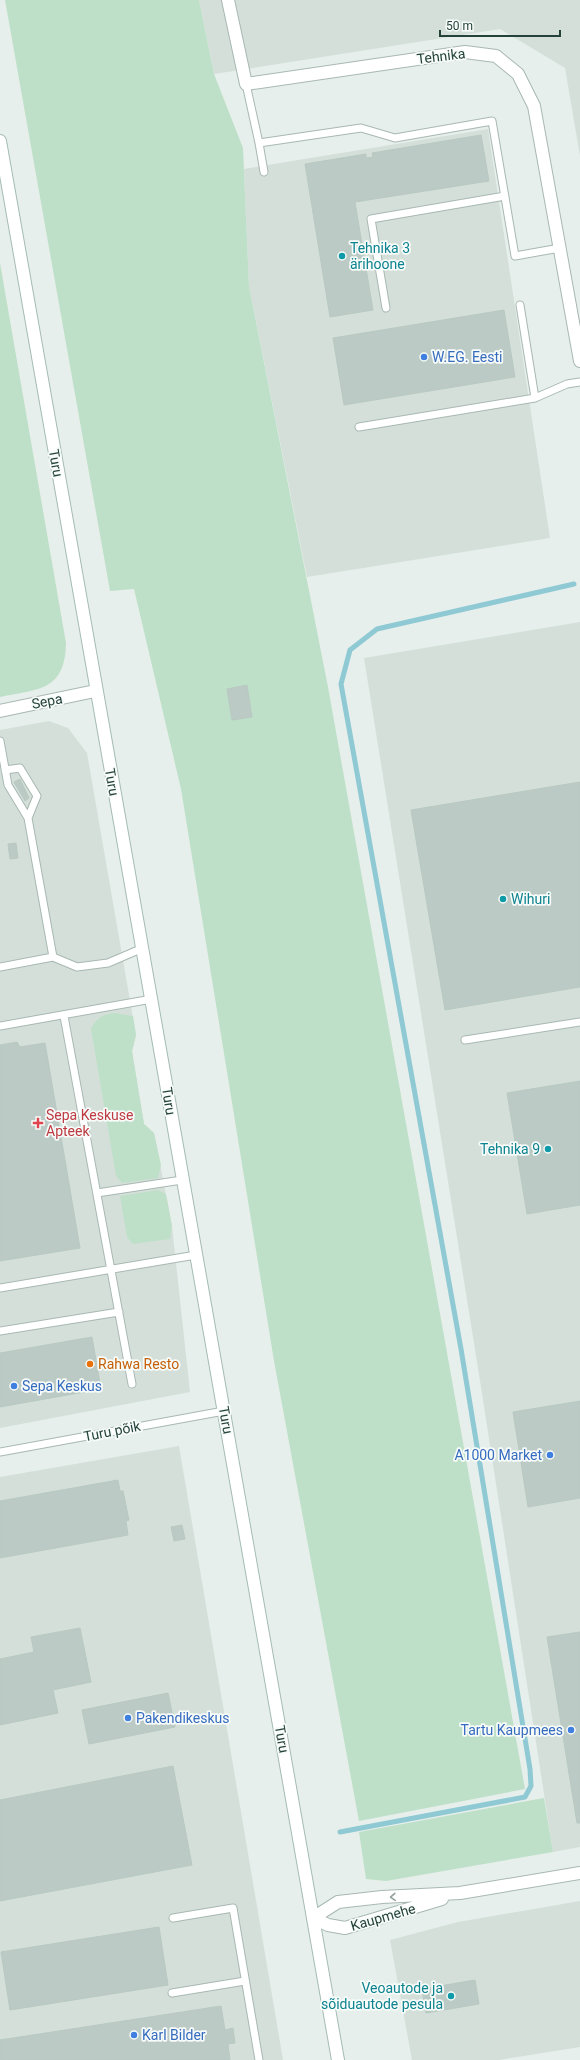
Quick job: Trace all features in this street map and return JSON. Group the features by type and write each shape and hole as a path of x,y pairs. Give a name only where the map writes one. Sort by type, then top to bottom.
{"main road":[{"path":"228,0 246,84"},
{"name":"Tehnika","path":"246,84 465,52 496,56 518,74 534,106 580,361"},
{"name":"Turu","path":"0,141 95,691 143,948 182,1180 338,2060"},
{"name":"Sepa","path":"0,711 95,691"},
{"name":"Kaupmehe","path":"313,1918 338,1902 382,1897 460,1893 580,1873"},
{"name":"Kaupmehe","path":"313,1918 328,1925 345,1928 460,1893"}],"lane":[{"path":"246,84 264,172"},
{"path":"259,143 360,128 395,138 492,121 515,256 560,248"},
{"path":"386,308 371,218 505,196"},
{"path":"520,305 535,398"},
{"path":"359,427 535,398 567,384 580,382"},
{"path":"0,741 8,786 28,818 53,957"},
{"path":"5,770 20,768 37,796 28,818"},
{"path":"0,966 53,957 77,967 108,963 143,948"},
{"path":"0,1026 64,1016 152,999"},
{"path":"64,1016 132,1384"},
{"path":"465,1040 580,1022"},
{"path":"97,1193 182,1180"},
{"path":"0,1288 196,1255"},
{"path":"0,1331 119,1312"},
{"name":"Turu põik","path":"0,1452 224,1411"},
{"path":"173,1918 233,1908 259,2060"},
{"path":"172,1994 245,1981"}],"shaded area":[{"path":"199,0 580,0 580,156 565,68 500,29 214,74"},
{"path":"488,129 550,538 307,577 249,286 244,169"},
{"path":"580,622 580,1847 553,1852 481,1387 364,658"},
{"path":"49,721 68,728 87,753 136,1035 132,1051 144,1124 154,1133 172,1226 190,1392 0,1428 0,730"},
{"path":"179,1446 283,2060 0,2060 0,1477"},
{"path":"580,1901 580,2047 499,2060 412,2060 390,1940 458,1922"}],"green space":[{"path":"5,0 199,0 214,74 243,148 249,286 328,687 525,1789 359,1821 274,1361 181,789 134,589 110,591"},
{"path":"0,263 66,643 61,671 55,679 38,689 0,697"},
{"path":"115,1013 133,1016 136,1035 132,1051 144,1124 154,1133 161,1165 158,1178 122,1183 116,1176 91,1029 100,1017"},
{"path":"158,1190 166,1194 172,1226 170,1239 133,1244 127,1237 120,1196"},
{"path":"544,1798 553,1852 386,1881 366,1879 359,1832"}],"building":[{"name":"Tehnika 3 ärihoone","path":"481,135 489,181 355,202 373,310 330,317 305,164 366,154 366,158 373,157 372,153"},
{"name":"W.EG. Eesti","path":"504,310 515,377 344,405 333,338"},
{"path":"247,685 252,717 232,720 227,689"},
{"path":"20,779 29,798 25,801 14,782"},
{"name":"Wihuri","path":"580,782 580,987 445,1010 411,810"},
{"path":"16,843 18,858 10,859 8,844"},
{"path":"17,1042 20,1047 45,1043 80,1248 0,1261 0,1045"},
{"name":"Tehnika 9","path":"580,1081 580,1205 527,1214 507,1093"},
{"path":"92,1337 101,1389 0,1407 0,1353"},
{"name":"A1000 Market","path":"580,1401 580,1498 528,1507 513,1412"},
{"path":"118,1480 120,1491 123,1491 129,1520 126,1521 128,1535 0,1558 0,1501"},
{"path":"182,1525 185,1539 174,1541 171,1527"},
{"path":"80,1628 91,1682 53,1690 58,1713 0,1725 0,1659 34,1652 31,1637"},
{"name":"Tartu Kaupmees","path":"580,1632 580,1823 577,1823 547,1637"},
{"name":"Pakendikeskus","path":"168,1693 175,1727 89,1744 82,1710"},
{"path":"173,1766 192,1865 0,1901 0,1800"},
{"path":"159,1927 168,1985 10,2010 1,1952"},
{"name":"Veoautode ja sõiduautode pesula","path":"475,1980 479,2004 426,2013 422,1989"},
{"name":"Karl Bilder","path":"221,2006 225,2030 233,2028 235,2043 228,2044 230,2060 0,2060 0,2040"}],"waterway":[{"path":"340,1832 525,1797 531,1786 530,1769 461,1349 341,684 350,650 377,629 574,584"}],"place":[{"name":"Tehnika 3 ärihoone","path":"342,256"},
{"name":"W.EG. Eesti","path":"424,357"},
{"name":"Wihuri","path":"503,899"},
{"name":"Sepa Keskuse Apteek","path":"38,1123"},
{"name":"Tehnika 9","path":"548,1149"},
{"name":"Rahwa Resto","path":"90,1364"},
{"name":"Sepa Keskus","path":"14,1386"},
{"name":"A1000 Market","path":"550,1455"},
{"name":"Pakendikeskus","path":"128,1718"},
{"name":"Tartu Kaupmees","path":"571,1730"},
{"name":"Veoautode ja sõiduautode pesula","path":"451,1996"},
{"name":"Karl Bilder","path":"134,2035"}]}
